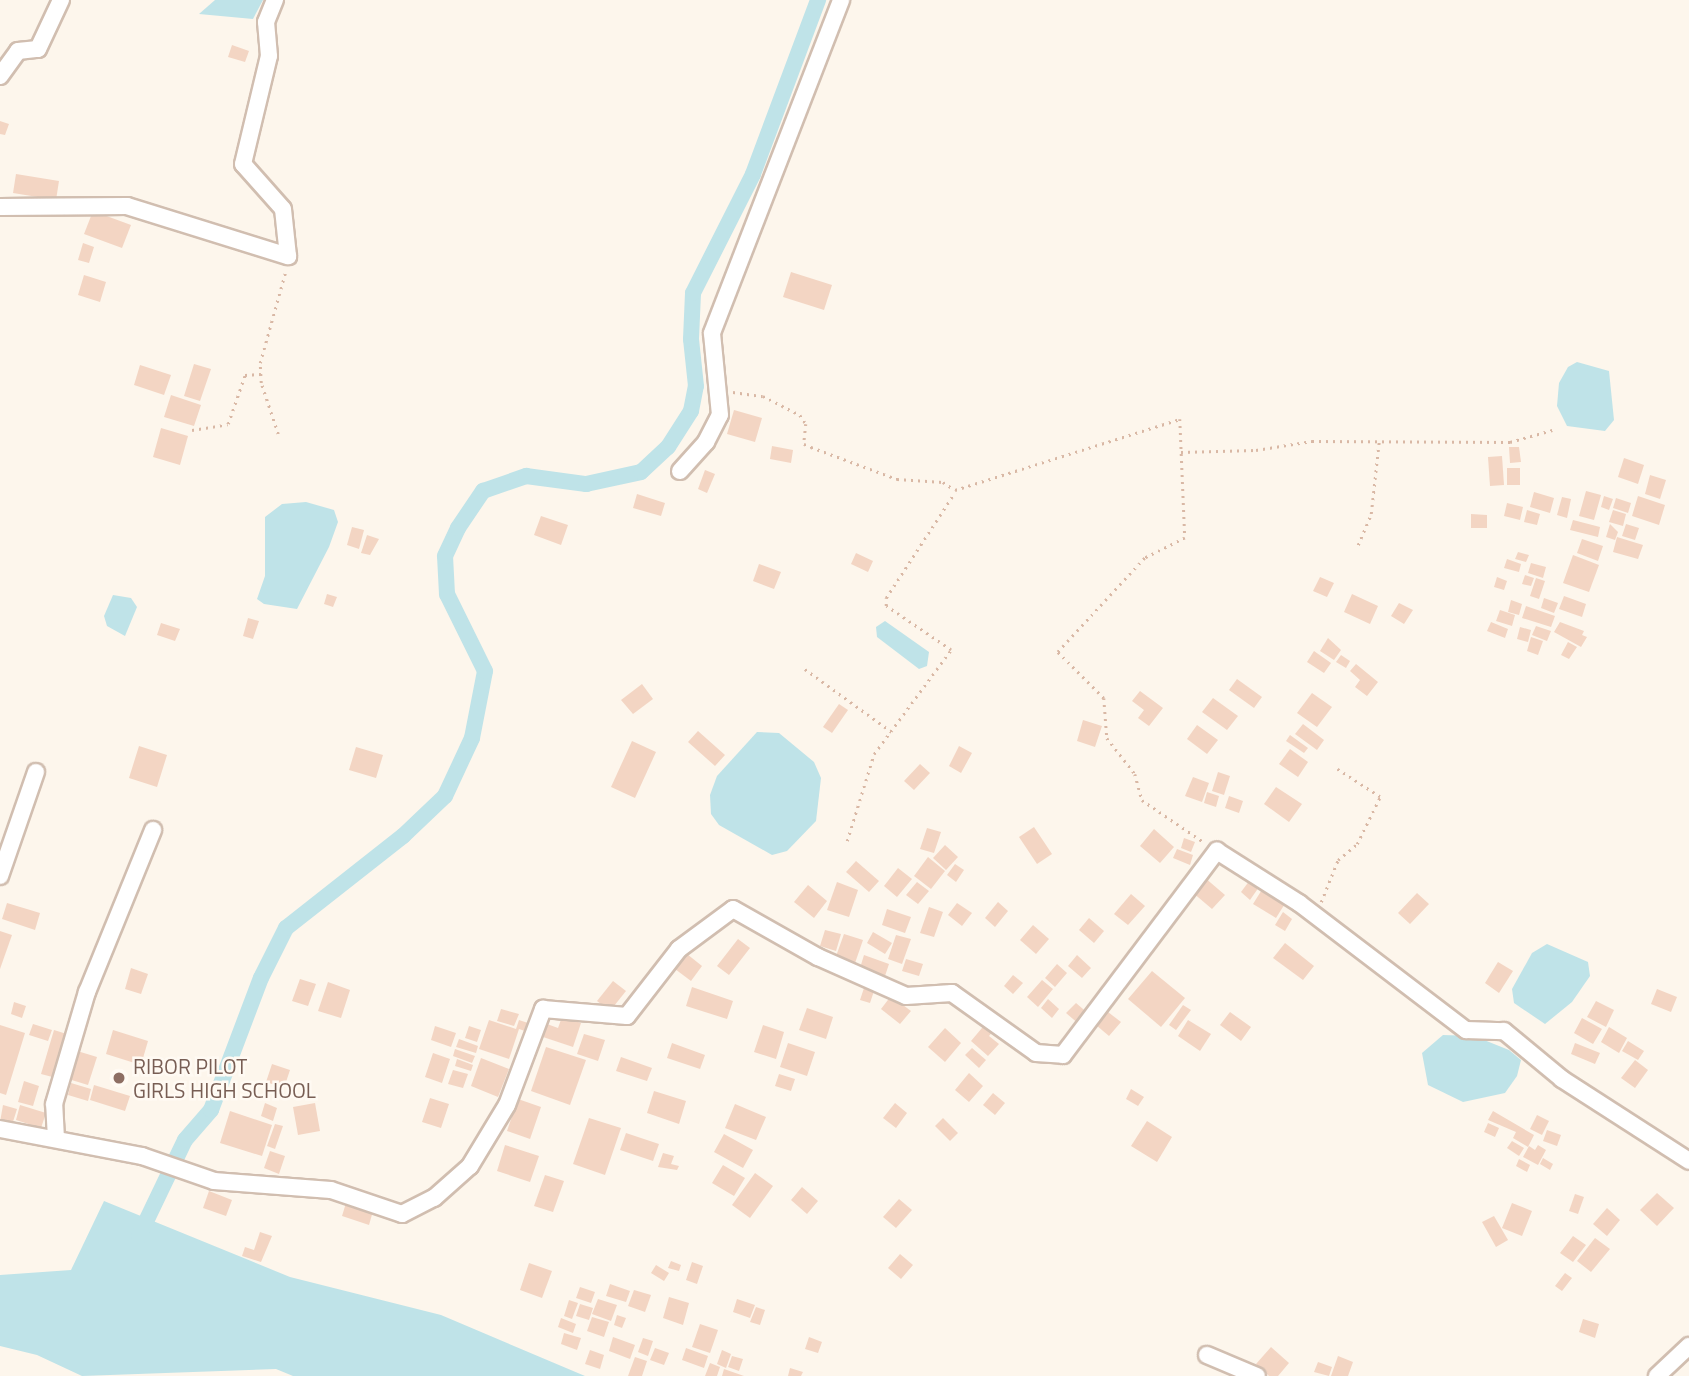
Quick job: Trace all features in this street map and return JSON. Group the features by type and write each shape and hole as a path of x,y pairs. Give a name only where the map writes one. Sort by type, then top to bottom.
{"street":[{"path":"0,76 18,51 38,49 61,0"},
{"path":"0,207 127,206 288,256 283,209 243,164 269,56 266,22 275,0"},
{"path":"680,471 706,442 720,415 720,390 712,333 841,0"},
{"path":"0,876 36,772"},
{"path":"56,1139 54,1104 87,992 153,830"},
{"path":"0,1129 142,1156 215,1181 331,1191 402,1213 434,1198 470,1166 508,1105 543,1010 627,1016 679,949 733,909 818,957 906,996 952,993 1036,1053 1063,1055 1217,851 1311,913 1466,1030 1504,1031 1562,1079 1689,1161"},
{"path":"1657,1376 1689,1346"},
{"path":"1208,1355 1257,1376"}],"path":[{"path":"278,434 261,374 288,256"},
{"path":"192,430 228,424 245,375 261,374"},
{"path":"720,390 763,396 800,415 807,424 804,444 811,447 897,479 943,482 955,490 1180,419 1185,538 1145,558 1058,652 1104,698 1107,738 1135,774 1142,800 1217,851"},
{"path":"1181,452 1256,450 1312,441 1510,442 1552,430"},
{"path":"1357,545 1371,514 1379,442"},
{"path":"847,841 874,754 951,650 886,606 886,598 955,492"},
{"path":"805,670 892,732"},
{"path":"1311,913 1324,899 1338,860 1357,844 1380,797 1337,769"}],"water":[{"path":"215,0 263,0 253,19 199,14"},
{"path":"1577,362 1609,371 1614,420 1605,431 1567,426 1557,406 1559,383 1568,367"},
{"path":"306,502 334,510 338,522 329,547 297,609 264,604 257,599 265,576 265,517 282,504"},
{"path":"113,595 131,598 137,607 125,636 107,626 104,616"},
{"path":"885,621 929,652 927,666 919,669 877,637 876,627"},
{"path":"757,732 779,733 814,762 821,778 816,821 787,851 772,855 719,825 711,814 710,795 717,776"},
{"path":"1547,944 1588,962 1590,976 1572,1002 1545,1024 1514,1003 1512,989 1532,953"},
{"path":"1443,1035 1474,1036 1509,1050 1521,1060 1517,1076 1505,1093 1463,1102 1428,1085 1422,1053"},
{"path":"104,1201 290,1277 441,1315 585,1376 293,1376 276,1369 82,1376 37,1355 0,1346 0,1275 71,1270"}],"building":[{"path":"232,45 249,51 245,62 228,57"},
{"path":"0,121 9,124 5,135 0,134"},
{"path":"16,174 59,181 56,200 13,193"},
{"path":"93,211 131,225 122,248 84,234"},
{"path":"83,243 94,247 89,263 78,260"},
{"path":"791,272 832,285 824,310 783,297"},
{"path":"84,275 106,282 100,302 78,295"},
{"path":"194,364 211,369 200,401 184,396"},
{"path":"140,365 171,375 164,395 134,385"},
{"path":"171,395 201,405 194,426 164,417"},
{"path":"734,410 762,418 755,442 727,434"},
{"path":"161,428 188,436 180,465 153,457"},
{"path":"772,446 793,450 791,463 770,459"},
{"path":"1509,447 1519,447 1521,462 1510,463"},
{"path":"1502,456 1504,485 1490,486 1488,457"},
{"path":"1624,458 1644,465 1638,484 1618,477"},
{"path":"1507,468 1520,468 1520,485 1507,485"},
{"path":"705,470 715,474 707,493 698,489"},
{"path":"1650,475 1666,480 1660,499 1645,494"},
{"path":"1586,491 1601,495 1594,520 1579,516"},
{"path":"1534,492 1554,498 1550,513 1530,507"},
{"path":"637,494 665,503 661,516 633,508"},
{"path":"1604,496 1613,499 1609,510 1601,507"},
{"path":"1638,496 1665,505 1659,525 1632,516"},
{"path":"1562,497 1571,499 1567,518 1557,515"},
{"path":"1616,498 1631,503 1628,513 1613,508"},
{"path":"1507,503 1523,507 1520,520 1504,516"},
{"path":"1527,510 1540,514 1537,525 1524,522"},
{"path":"1613,510 1626,514 1623,526 1609,522"},
{"path":"1471,514 1487,515 1487,528 1471,528"},
{"path":"541,516 568,525 561,545 534,535"},
{"path":"1573,520 1600,527 1598,537 1570,530"},
{"path":"1610,524 1618,532 1615,540 1606,537"},
{"path":"1626,524 1639,528 1635,540 1622,536"},
{"path":"352,527 364,530 359,549 347,545"},
{"path":"367,535 379,539 370,555 361,553"},
{"path":"1617,537 1643,545 1638,559 1613,552"},
{"path":"1582,539 1603,546 1598,561 1577,553"},
{"path":"1518,552 1529,555 1526,562 1515,559"},
{"path":"856,553 873,561 868,572 851,564"},
{"path":"1573,555 1599,565 1589,592 1563,583"},
{"path":"1507,559 1521,564 1519,572 1504,568"},
{"path":"1531,563 1546,567 1543,578 1528,573"},
{"path":"759,564 781,572 774,589 753,581"},
{"path":"1525,575 1534,578 1531,586 1522,584"},
{"path":"1320,577 1334,583 1327,597 1313,591"},
{"path":"1497,577 1507,581 1504,590 1494,587"},
{"path":"1536,578 1545,581 1539,599 1530,596"},
{"path":"327,594 337,597 333,607 324,604"},
{"path":"1352,594 1378,606 1370,624 1344,612"},
{"path":"1564,596 1586,604 1582,617 1559,609"},
{"path":"1544,598 1558,603 1554,613 1541,608"},
{"path":"1511,600 1522,604 1519,615 1508,612"},
{"path":"1399,603 1413,610 1404,624 1391,616"},
{"path":"1526,606 1555,616 1551,627 1522,618"},
{"path":"1500,610 1515,615 1512,626 1496,621"},
{"path":"248,618 259,621 253,639 243,636"},
{"path":"1491,622 1508,629 1505,638 1487,631"},
{"path":"1560,622 1584,631 1582,635 1587,637 1581,647 1554,632"},
{"path":"161,623 180,629 175,641 157,635"},
{"path":"1536,626 1551,631 1547,641 1532,635"},
{"path":"1520,627 1531,630 1528,642 1517,639"},
{"path":"1531,637 1543,641 1538,655 1527,651"},
{"path":"1328,638 1341,650 1334,660 1320,651"},
{"path":"1568,642 1577,647 1569,659 1561,655"},
{"path":"1314,651 1331,663 1324,673 1307,662"},
{"path":"1341,655 1350,661 1346,668 1336,662"},
{"path":"1356,664 1378,682 1367,696 1355,687 1360,680 1350,671"},
{"path":"1237,679 1262,697 1254,708 1229,690"},
{"path":"642,684 653,699 633,714 621,700"},
{"path":"1140,691 1163,708 1149,726 1138,718 1144,710 1132,701"},
{"path":"1312,693 1332,707 1317,727 1297,713"},
{"path":"1213,698 1238,716 1227,730 1202,712"},
{"path":"839,704 848,710 832,733 823,727"},
{"path":"1083,720 1102,726 1095,747 1077,741"},
{"path":"1303,724 1324,740 1317,750 1295,734"},
{"path":"1197,725 1218,740 1207,754 1187,739"},
{"path":"698,731 725,755 715,766 688,742"},
{"path":"1290,735 1308,748 1304,753 1286,741"},
{"path":"632,741 656,752 635,798 611,787"},
{"path":"139,746 167,755 157,787 129,778"},
{"path":"959,746 972,753 961,773 949,766"},
{"path":"356,747 383,755 376,778 349,770"},
{"path":"1290,749 1308,762 1298,777 1279,764"},
{"path":"920,764 930,773 914,790 904,781"},
{"path":"1218,772 1230,776 1224,795 1212,791"},
{"path":"1193,777 1209,783 1202,802 1185,796"},
{"path":"1276,787 1302,804 1289,822 1264,804"},
{"path":"1207,792 1219,796 1216,807 1204,803"},
{"path":"1229,796 1243,801 1239,813 1225,808"},
{"path":"1034,827 1052,854 1037,864 1019,837"},
{"path":"927,828 941,832 934,853 920,849"},
{"path":"1154,829 1174,847 1160,863 1140,846"},
{"path":"1184,838 1195,842 1191,852 1181,848"},
{"path":"945,845 958,857 946,870 933,858"},
{"path":"1177,849 1193,855 1190,865 1173,858"},
{"path":"928,857 945,871 931,889 914,876"},
{"path":"856,861 879,881 869,892 846,872"},
{"path":"955,864 964,870 956,882 947,875"},
{"path":"898,868 912,879 897,897 884,886"},
{"path":"1204,877 1225,895 1212,909 1192,892"},
{"path":"1250,880 1259,887 1250,900 1241,892"},
{"path":"837,882 858,890 849,917 827,910"},
{"path":"917,882 929,891 918,904 906,895"},
{"path":"808,885 827,901 814,918 794,902"},
{"path":"1263,888 1286,902 1276,918 1253,904"},
{"path":"1417,893 1429,904 1410,924 1398,913"},
{"path":"1131,894 1145,906 1128,925 1114,914"},
{"path":"998,902 1008,911 995,927 985,918"},
{"path":"7,903 40,913 35,930 2,919"},
{"path":"957,903 972,913 962,926 948,915"},
{"path":"929,907 943,912 934,937 920,933"},
{"path":"887,909 911,917 905,933 882,925"},
{"path":"1283,912 1292,919 1285,931 1275,925"},
{"path":"1089,918 1104,931 1094,943 1079,930"},
{"path":"1033,925 1049,939 1036,954 1020,940"},
{"path":"825,930 841,934 836,951 820,946"},
{"path":"0,931 12,935 0,969"},
{"path":"873,932 892,943 885,954 867,943"},
{"path":"844,934 863,940 854,966 835,959"},
{"path":"896,935 911,939 902,964 888,959"},
{"path":"738,939 750,948 729,975 717,966"},
{"path":"1285,943 1314,966 1303,980 1273,958"},
{"path":"687,954 702,966 691,981 675,969"},
{"path":"864,955 889,964 885,976 860,968"},
{"path":"1077,955 1091,968 1082,978 1068,966"},
{"path":"906,959 923,964 919,976 902,971"},
{"path":"1498,962 1513,971 1499,993 1485,983"},
{"path":"1057,964 1067,973 1055,987 1045,978"},
{"path":"131,968 148,974 141,994 125,989"},
{"path":"1152,971 1185,998 1161,1027 1128,999"},
{"path":"1013,975 1023,983 1013,994 1004,986"},
{"path":"300,979 316,984 308,1006 292,1001"},
{"path":"1042,980 1053,989 1038,1007 1027,997"},
{"path":"613,981 626,991 610,1011 597,1001"},
{"path":"328,982 350,990 341,1018 318,1011"},
{"path":"692,987 733,1001 727,1019 686,1006"},
{"path":"864,988 874,991 870,1003 860,1000"},
{"path":"1657,989 1677,997 1671,1012 1651,1004"},
{"path":"891,996 911,1011 900,1024 881,1009"},
{"path":"1048,999 1059,1009 1052,1018 1041,1008"},
{"path":"1596,1001 1614,1010 1606,1027 1587,1017"},
{"path":"14,1002 26,1006 22,1018 11,1014"},
{"path":"1076,1003 1090,1015 1080,1025 1066,1013"},
{"path":"1183,1005 1191,1010 1176,1030 1169,1025"},
{"path":"807,1008 833,1017 826,1039 799,1030"},
{"path":"501,1009 519,1014 514,1026 497,1021"},
{"path":"1108,1012 1121,1022 1109,1036 1096,1025"},
{"path":"1230,1012 1251,1027 1241,1041 1220,1025"},
{"path":"562,1017 581,1023 573,1047 543,1037 547,1024 558,1028"},
{"path":"1582,1018 1602,1029 1593,1044 1574,1033"},
{"path":"489,1020 516,1029 519,1020 531,1024 528,1032 519,1029 509,1059 479,1049"},
{"path":"1188,1020 1211,1034 1200,1051 1178,1036"},
{"path":"987,1022 995,1029 989,1036 999,1044 988,1056 971,1041"},
{"path":"33,1024 52,1030 48,1041 29,1035"},
{"path":"0,1025 25,1033 6,1095 0,1093"},
{"path":"763,1025 784,1032 776,1059 754,1052"},
{"path":"435,1026 456,1033 451,1047 431,1040"},
{"path":"469,1026 481,1030 477,1042 465,1038"},
{"path":"1609,1027 1627,1038 1619,1053 1601,1042"},
{"path":"945,1028 961,1043 945,1062 928,1047"},
{"path":"54,1030 73,1036 60,1079 41,1074"},
{"path":"113,1030 148,1041 141,1065 106,1054"},
{"path":"584,1034 605,1040 598,1061 577,1054"},
{"path":"459,1039 478,1046 476,1053 456,1047"},
{"path":"1628,1041 1644,1051 1638,1060 1622,1051"},
{"path":"672,1043 705,1055 700,1069 667,1058"},
{"path":"788,1043 815,1052 807,1076 780,1067"},
{"path":"1575,1043 1600,1053 1595,1064 1571,1054"},
{"path":"546,1047 586,1060 570,1105 531,1091"},
{"path":"972,1048 986,1060 979,1068 965,1055"},
{"path":"455,1049 475,1056 472,1063 453,1056"},
{"path":"74,1050 97,1057 88,1085 65,1078"},
{"path":"433,1053 450,1059 442,1083 425,1077"},
{"path":"621,1057 652,1068 647,1081 616,1071"},
{"path":"481,1058 509,1069 498,1097 471,1086"},
{"path":"457,1059 473,1065 471,1071 455,1066"},
{"path":"1635,1060 1648,1070 1635,1088 1621,1078"},
{"path":"272,1064 290,1070 284,1088 266,1082"},
{"path":"453,1070 468,1074 463,1088 448,1084"},
{"path":"969,1073 983,1086 969,1102 955,1090"},
{"path":"779,1074 795,1079 791,1091 775,1086"},
{"path":"24,1081 39,1086 33,1106 18,1102"},
{"path":"71,1083 91,1089 88,1101 68,1095"},
{"path":"94,1085 130,1096 125,1111 90,1100"},
{"path":"1131,1089 1144,1097 1138,1106 1126,1099"},
{"path":"654,1091 686,1101 679,1124 647,1113"},
{"path":"993,1093 1005,1103 995,1115 983,1105"},
{"path":"430,1098 449,1104 441,1128 422,1122"},
{"path":"518,1099 541,1107 530,1139 507,1131"},
{"path":"265,1103 277,1108 273,1121 261,1116"},
{"path":"315,1103 320,1131 298,1135 293,1107"},
{"path":"895,1103 907,1113 896,1128 883,1118"},
{"path":"735,1104 766,1117 756,1140 725,1128"},
{"path":"3,1105 17,1109 12,1125 0,1122"},
{"path":"20,1105 46,1113 41,1128 16,1120"},
{"path":"230,1111 272,1125 262,1156 220,1143"},
{"path":"1493,1111 1534,1135 1528,1147 1513,1138 1516,1132 1488,1120"},
{"path":"1537,1115 1549,1121 1542,1135 1530,1129"},
{"path":"589,1118 621,1128 605,1175 573,1164"},
{"path":"943,1118 958,1133 950,1141 935,1126"},
{"path":"1147,1121 1172,1137 1157,1162 1131,1146"},
{"path":"1488,1123 1499,1128 1495,1137 1484,1132"},
{"path":"275,1124 283,1126 275,1149 267,1146"},
{"path":"1547,1130 1561,1135 1557,1146 1543,1141"},
{"path":"626,1133 659,1144 653,1161 620,1150"},
{"path":"724,1134 753,1150 743,1168 714,1152"},
{"path":"1512,1141 1524,1148 1519,1156 1507,1148"},
{"path":"505,1145 539,1156 530,1182 497,1171"},
{"path":"1538,1145 1546,1150 1538,1165 1523,1157 1529,1146 1535,1150"},
{"path":"270,1151 285,1156 279,1174 264,1168"},
{"path":"663,1153 674,1156 671,1164 679,1166 677,1170 658,1167"},
{"path":"1543,1158 1553,1164 1550,1170 1540,1164"},
{"path":"1519,1159 1530,1165 1527,1172 1516,1166"},
{"path":"723,1165 745,1178 734,1196 712,1183"},
{"path":"755,1173 773,1186 750,1218 732,1205"},
{"path":"545,1175 564,1181 553,1212 534,1206"},
{"path":"802,1187 818,1201 807,1214 791,1200"},
{"path":"209,1191 232,1200 226,1216 203,1208"},
{"path":"1657,1193 1674,1208 1657,1226 1640,1210"},
{"path":"1575,1194 1584,1197 1578,1214 1569,1211"},
{"path":"899,1199 912,1210 896,1228 883,1217"},
{"path":"346,1203 373,1211 369,1225 342,1216"},
{"path":"1512,1203 1532,1211 1522,1236 1502,1228"},
{"path":"1607,1208 1620,1220 1607,1236 1593,1224"},
{"path":"1494,1216 1508,1240 1496,1247 1482,1222"},
{"path":"260,1232 272,1236 261,1262 242,1256 245,1247 254,1250"},
{"path":"1573,1236 1586,1245 1573,1262 1560,1253"},
{"path":"1595,1238 1610,1249 1591,1272 1577,1261"},
{"path":"900,1254 913,1265 901,1279 888,1268"},
{"path":"671,1261 681,1265 679,1271 668,1268"},
{"path":"692,1262 703,1266 697,1284 686,1280"},
{"path":"529,1263 552,1271 542,1298 520,1290"},
{"path":"656,1265 669,1273 664,1281 651,1273"},
{"path":"1565,1273 1572,1278 1562,1291 1555,1286"},
{"path":"610,1284 630,1291 626,1302 606,1296"},
{"path":"580,1287 595,1292 591,1303 576,1298"},
{"path":"634,1290 651,1295 645,1312 628,1306"},
{"path":"669,1297 689,1303 683,1325 663,1318"},
{"path":"598,1299 617,1305 611,1321 592,1314"},
{"path":"737,1299 755,1305 750,1318 733,1312"},
{"path":"569,1300 578,1303 572,1319 564,1316"},
{"path":"580,1304 593,1308 589,1320 576,1316"},
{"path":"756,1307 765,1310 760,1325 750,1322"},
{"path":"617,1315 626,1318 622,1328 614,1325"},
{"path":"592,1317 609,1322 604,1337 587,1331"},
{"path":"561,1318 576,1324 573,1333 558,1327"},
{"path":"1583,1319 1599,1324 1595,1338 1579,1332"},
{"path":"700,1324 718,1330 710,1353 692,1347"},
{"path":"564,1333 581,1338 577,1350 561,1344"},
{"path":"613,1337 635,1345 630,1359 609,1351"},
{"path":"809,1337 822,1342 818,1353 805,1349"},
{"path":"643,1338 653,1341 648,1356 638,1352"},
{"path":"1271,1347 1289,1363 1278,1376 1269,1376 1256,1364"},
{"path":"655,1348 669,1353 664,1365 650,1360"},
{"path":"686,1348 708,1356 704,1368 682,1360"},
{"path":"590,1350 604,1355 600,1369 585,1364"},
{"path":"722,1350 731,1354 726,1368 717,1364"},
{"path":"732,1356 743,1359 739,1371 728,1367"},
{"path":"1338,1356 1353,1362 1348,1376 1331,1376"},
{"path":"635,1357 647,1361 642,1376 628,1376"},
{"path":"1318,1362 1332,1367 1329,1376 1314,1372"},
{"path":"710,1363 720,1367 717,1376 705,1376"},
{"path":"790,1368 803,1372 801,1376 788,1376"},
{"path":"724,1369 744,1376 722,1376"}],"waterway":[{"path":"139,1236 185,1140 211,1110 261,978 286,928 403,836 445,796 472,738 485,671 447,594 445,556 458,528 483,491 526,476 586,484 641,472 668,447 691,411 696,386 691,339 693,293 753,174 818,0"}],"place":[{"name":"RIBOR PILOT GIRLS HIGH SCHOOL","path":"119,1078"}]}
